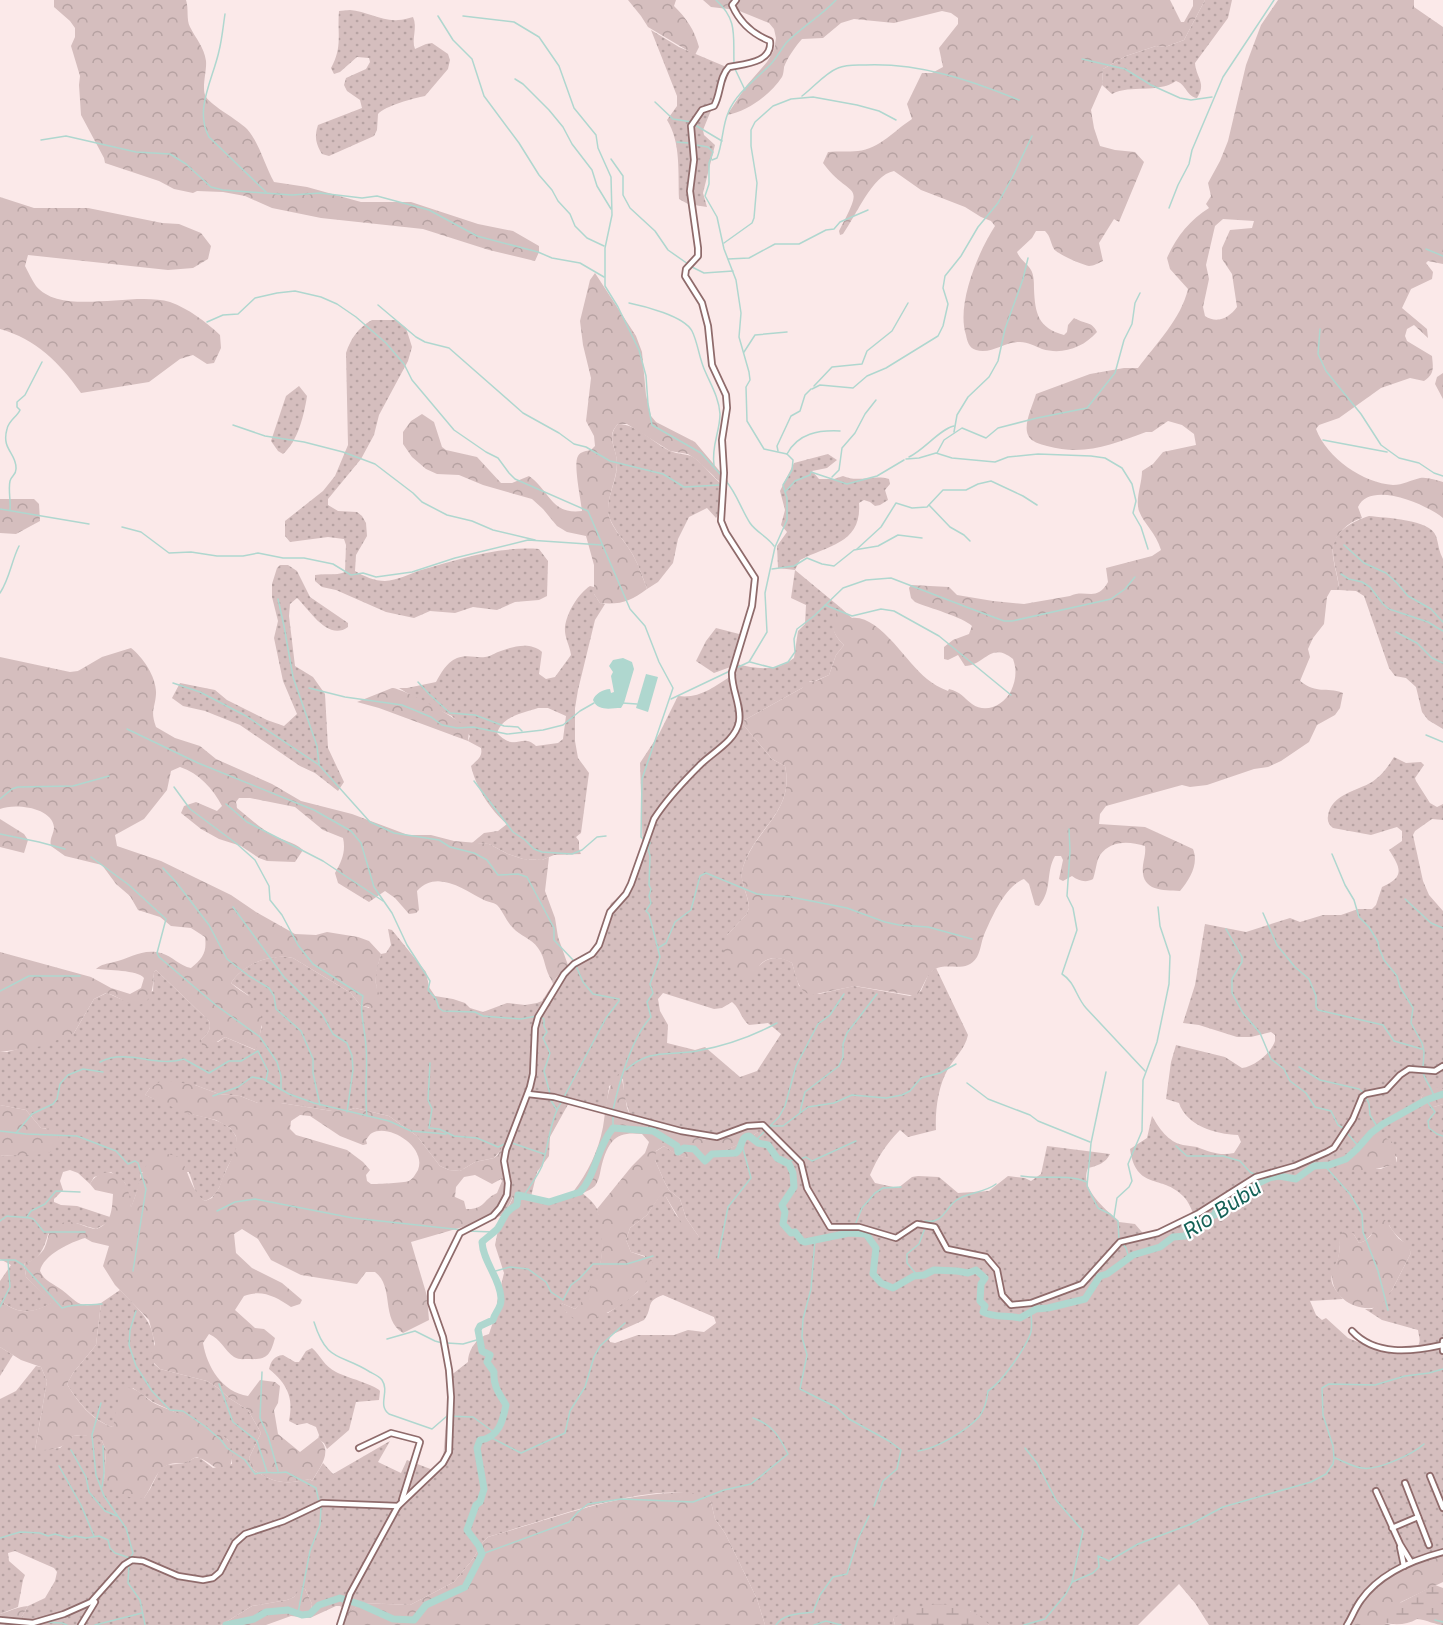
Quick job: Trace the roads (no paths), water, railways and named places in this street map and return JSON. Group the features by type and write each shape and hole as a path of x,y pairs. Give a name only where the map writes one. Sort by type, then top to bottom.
{"street":[{"path":"0,1620 33,1623 50,1619 91,1602 124,1565 132,1560 143,1561 178,1576 203,1580 213,1578 220,1572 235,1543 245,1534 284,1521 319,1504 400,1504 443,1463 449,1452 451,1397 449,1370 443,1337 431,1303 431,1292 459,1233 493,1216 507,1195 508,1183 504,1161 533,1074 535,1028 538,1017 564,974 574,964 592,954 599,945 610,912 627,894 654,819 660,809 699,765 734,734 739,723 732,672 752,606 755,578 749,565 726,533 721,521 724,473 722,440 727,408 726,394 712,365 708,326 702,303 685,276 686,269 698,256 690,191 694,160 691,126 702,110 714,106 723,73 729,67 746,66 766,54 771,48 770,41 756,36 747,29 732,5 736,0"},
{"path":"528,1094 555,1097 681,1131 717,1137 747,1126 763,1125 801,1162 807,1188 830,1227 859,1227 896,1238 917,1224 935,1227 947,1249 986,1257 998,1270 1002,1295 1011,1305 1031,1304 1082,1284 1120,1242 1158,1233 1199,1212 1256,1177 1295,1166 1328,1152 1339,1141 1353,1119 1362,1097 1366,1094 1386,1089 1409,1069 1435,1071 1443,1066"},
{"path":"1352,1331 1365,1343 1382,1349 1415,1350 1443,1346"},
{"path":"340,1625 350,1594 400,1504 420,1442 391,1433 359,1448"},
{"path":"1430,1476 1443,1509"},
{"path":"1405,1483 1429,1545"},
{"path":"1376,1491 1392,1528 1411,1562"},
{"path":"1392,1528 1418,1517"},
{"path":"1400,1544 1404,1566"},
{"path":"1347,1625 1362,1599 1373,1585 1386,1575 1411,1562 1443,1552"},
{"path":"81,1625 101,1592"}],"water":[{"path":"623,658 632,662 634,669 624,703 621,708 598,706 593,700 597,694 607,689 610,689 611,693 614,692 611,676 613,672 609,666 613,660"},
{"path":"646,674 658,677 648,712 636,708"}],"waterway":[{"path":"716,0 728,14 731,22 734,36 734,63"},
{"path":"712,160 717,158 726,118 736,99 772,62 787,42 836,0"},
{"path":"1169,208 1223,77 1274,0"},
{"path":"225,14 220,46 204,105 205,127 209,137 266,192"},
{"path":"438,16 453,40 472,59 484,96 519,143 539,175 570,214 575,226 587,238 604,246"},
{"path":"463,16 514,22 539,37 559,66 574,108 596,135 598,148 611,177 612,215 605,248 605,286 639,350 646,376 652,425 701,453 721,475"},
{"path":"1082,59 1125,69 1151,85 1180,98 1191,100 1212,97"},
{"path":"802,96 828,73 841,67 886,65 944,74 1019,100"},
{"path":"735,69 745,90"},
{"path":"515,79 523,84 563,127 572,144 592,170 597,186 611,209"},
{"path":"724,243 752,223 754,218 757,183 751,130 755,122 773,106 791,99 813,97 879,111 896,120"},
{"path":"655,102 673,119 692,122"},
{"path":"695,125 722,141"},
{"path":"41,140 66,136 136,152 170,154 186,164 211,187 223,190 292,195 320,193 362,198 377,196 429,210 477,236 538,252 552,258 580,263 604,277"},
{"path":"812,389 820,385 853,388 867,376 886,368 938,336 948,304 943,288 945,276 961,256 978,227 998,203 1032,136"},
{"path":"677,142 688,143"},
{"path":"696,145 708,147 713,152 709,163 709,184 705,196 717,217 724,249 736,280 741,313 739,337 750,380 746,387 747,421 764,449 787,454 793,460 792,470 783,485 787,498 787,520 775,547 765,593 767,632 749,662 736,668"},
{"path":"611,159 623,176 623,195 630,208 655,231 668,250 688,264"},
{"path":"728,259 749,258 775,244 799,244 826,230 834,229 840,222 868,210"},
{"path":"1426,249 1443,256"},
{"path":"954,432 957,415 968,397 989,377 998,361 1005,329 1028,258"},
{"path":"692,267 704,273 733,271"},
{"path":"207,322 223,315 238,314 255,298 277,293 295,291 321,297 337,304 386,343 404,364 412,380 454,430 498,458 515,479 588,511 630,609 645,626 659,662 673,688 642,779 641,837 644,840"},
{"path":"937,453 944,440 962,428 986,438 998,428 1087,408 1115,373 1140,293"},
{"path":"629,303 673,316 692,331 720,414 714,465"},
{"path":"814,386 832,367 862,364 867,351 892,331 908,303"},
{"path":"378,305 416,337 425,342 449,348 523,413 574,444 586,447 610,461 663,474 684,487 720,485"},
{"path":"1320,329 1318,354 1326,371 1361,414 1381,445 1399,458 1419,463 1443,476"},
{"path":"744,352 755,335 787,332"},
{"path":"10,510 9,484 15,473 16,464 7,447 7,429 20,410 17,402 25,395 42,362"},
{"path":"778,451 777,446 791,416 800,411 805,395 811,389"},
{"path":"832,477 839,470 842,448 855,433 876,400"},
{"path":"233,425 265,436 304,442 343,452 375,464 422,502 447,515 472,521 493,530 535,540"},
{"path":"909,457 943,431 954,426"},
{"path":"787,454 803,437 817,432 840,431"},
{"path":"1323,440 1387,452"},
{"path":"906,459 936,453 952,458 995,462 1008,457 1038,454 1105,458 1122,468 1132,484 1136,501 1133,513 1141,527 1148,549"},
{"path":"785,492 795,481 810,475 811,472 847,484 877,476 904,460"},
{"path":"726,481 750,523 774,546"},
{"path":"857,549 881,527 896,503 912,508 927,507 943,490 966,490 991,481 1037,505"},
{"path":"929,505 950,527 970,541"},
{"path":"0,509 89,524"},
{"path":"122,527 141,532 169,553 191,552 217,556 243,556 258,553 283,558 304,558 333,564 351,575 363,573 376,577 412,572 455,558 528,540 602,545"},
{"path":"772,569 794,566 807,558 834,566 854,550 878,546 898,535 922,538"},
{"path":"1344,545 1364,563 1386,573 1408,596 1431,609 1443,622"},
{"path":"0,593 19,546"},
{"path":"1341,574 1370,587 1389,609 1428,622 1443,631"},
{"path":"750,662 773,668 788,662 795,652 794,639 797,629 843,588 866,580 891,578 1004,621 1012,621 1111,599 1125,589 1135,577"},
{"path":"278,599 293,677 317,746 319,764"},
{"path":"825,605 852,616 881,609 894,611 939,636 1011,695"},
{"path":"1396,632 1417,643 1432,658 1443,663"},
{"path":"671,699 732,670"},
{"path":"418,682 450,713 475,715 504,726 518,727 522,731"},
{"path":"173,683 200,692 246,716 319,765 370,822 394,833 439,840 450,847 474,853 487,860 498,875 518,874 527,877 554,928 554,940 574,961"},
{"path":"309,688 345,697 402,705 431,717 442,725 457,728 473,727 507,734 563,725 594,703"},
{"path":"622,703 637,704"},
{"path":"127,729 198,763 314,810 351,831 361,843 374,887 392,913 407,945 430,981 428,990 443,1011 475,1012 483,1016 521,1019 537,1016"},
{"name":"Rio Bubu","path":"1426,735 1443,742"},
{"path":"0,799 18,787 73,786 109,776"},
{"path":"474,781 513,832 534,849 542,852 572,854 582,850 597,837 606,836"},
{"path":"174,787 190,809 255,860 269,886 270,900 282,915 298,945 313,964 363,996 367,1116"},
{"path":"226,804 247,822 323,861 383,901"},
{"path":"1069,829 1067,896 1073,908 1077,930 1062,974 1070,981 1086,1008 1145,1071"},
{"path":"0,834 65,849"},
{"path":"613,1110 632,1048 651,1017 647,1002 653,993 650,984 660,957 649,914 646,911 651,903 649,841"},
{"path":"1332,854 1354,900 1359,917 1369,927 1378,942 1384,960 1397,976 1400,987 1413,1008 1411,1023 1422,1043 1423,1067"},
{"path":"91,857 129,885 166,919 157,953 159,957 217,1006 260,1037 277,1062 281,1076 281,1090"},
{"path":"163,868 209,925 227,959 269,988 274,996 276,1009 301,1031 313,1059 313,1073 320,1105"},
{"path":"658,948 666,943 675,922 691,910 700,876 706,873 757,894 791,897 847,908 885,922 928,927 972,939"},
{"path":"1405,899 1431,923 1443,928"},
{"path":"233,907 284,977 322,1014 333,1034 347,1043 352,1056 353,1070 347,1112"},
{"path":"1114,1217 1117,1198 1132,1181 1128,1164 1142,1131 1143,1080 1157,1042 1169,984 1170,956 1160,926 1158,907"},
{"path":"1263,913 1277,945 1295,967 1309,979 1316,996 1318,1010 1383,1025 1394,1041 1422,1049"},
{"path":"1226,929 1242,957 1242,962 1232,979 1232,993 1243,1013 1260,1033 1271,1059 1284,1069 1290,1081 1306,1093 1315,1107 1331,1111 1338,1125 1343,1128"},
{"path":"524,1195 542,1166 557,1110 606,1018 619,1001 619,999 593,994 583,982 576,966"},
{"path":"0,991 29,976 80,976"},
{"path":"755,1141 779,1117 785,1106 796,1066 818,1024 830,1015 844,994"},
{"path":"800,1112 805,1092 839,1066 847,1033 877,994"},
{"path":"541,1017 544,1019 547,1032 543,1038 550,1053 544,1071 550,1094"},
{"path":"626,1070 643,1058 718,1046 777,1023"},
{"path":"100,1062 121,1057 163,1061 184,1059 209,1073 229,1061 241,1061 258,1051 268,1071 266,1080"},
{"path":"430,1063 428,1100 432,1109 429,1128 439,1129 454,1136 477,1138 498,1147 507,1143"},
{"path":"770,1126 783,1126 808,1107 834,1103 852,1095 886,1098 902,1095 910,1091 921,1078 940,1073 956,1064"},
{"path":"1299,1067 1320,1080 1359,1089 1364,1093"},
{"path":"16,1133 32,1114 53,1104 57,1099 60,1084 68,1075 83,1069 103,1072"},
{"path":"1106,1072 1091,1143 1087,1186 1098,1208 1118,1221 1119,1240"},
{"path":"1423,1072 1434,1097"},
{"path":"213,1096 238,1087 252,1077 263,1079 289,1094 314,1103 389,1121 411,1131 446,1134"},
{"path":"967,1083 988,1099 1090,1142"},
{"name":"Rio Bubu","path":"226,1625 254,1619 266,1612 288,1610 302,1615 310,1614 319,1605 340,1598 393,1619 414,1620 426,1605 465,1587 482,1554 467,1530 484,1489 477,1448 480,1440 496,1432 506,1405 496,1385 494,1372 487,1362 490,1355 482,1351 478,1330 480,1326 493,1320 501,1301 498,1284 485,1256 482,1242 496,1230 507,1212 517,1205 518,1195 549,1202 580,1192 590,1178 603,1144 613,1128 653,1131 677,1146 678,1152 684,1148 694,1149 705,1161 712,1154 736,1153 744,1138 749,1136 758,1143 768,1145 777,1158 789,1164 793,1173 794,1187 782,1205 785,1212 783,1224 791,1233 795,1232 802,1241 849,1233 866,1234 876,1248 873,1274 881,1283 893,1288 914,1276 924,1275 934,1270 968,1273 976,1270 985,1278 981,1284 980,1301 985,1306 983,1312 1020,1318 1036,1309 1085,1299 1100,1276 1107,1274 1133,1255 1160,1247 1173,1237 1186,1236 1193,1224 1215,1215 1216,1210 1227,1207 1248,1188 1279,1176 1296,1179 1314,1166 1329,1165 1346,1159 1383,1124 1426,1100 1443,1094"},
{"path":"1366,1097 1370,1115 1378,1128"},
{"path":"550,1099 557,1110"},
{"path":"1426,1100 1435,1112 1428,1121 1429,1128 1443,1136"},
{"path":"613,1115 613,1128"},
{"path":"0,1131 77,1136 116,1151 128,1164 135,1161 138,1163 146,1189 133,1271"},
{"path":"1347,1133 1359,1147"},
{"path":"800,1159 806,1157 812,1161 856,1141"},
{"path":"512,1143 544,1154"},
{"path":"718,1258 728,1207 751,1178 742,1145"},
{"path":"1176,1146 1187,1156 1223,1156 1240,1161 1256,1175"},
{"name":"Rio Bubu","path":"785,1161 796,1160"},
{"path":"1324,1165 1350,1194 1362,1214 1363,1232 1378,1271 1388,1310"},
{"path":"1021,1176 1063,1177 1087,1182"},
{"path":"925,1224 925,1221 930,1222 941,1217 957,1200 996,1184"},
{"path":"859,1233 855,1225 862,1208 875,1193 883,1188 901,1187"},
{"path":"27,1217 31,1211 45,1204 56,1191 80,1192"},
{"path":"217,1211 235,1202 255,1199 353,1218 463,1230"},
{"path":"0,1221 7,1216 29,1218 33,1219 44,1232 85,1232"},
{"path":"917,1275 907,1263 907,1254 919,1244 925,1228"},
{"path":"467,1231 493,1232"},
{"path":"815,1240 811,1289 803,1319 802,1337 807,1355 800,1389 836,1407 849,1419 901,1450 897,1469 883,1481 874,1506"},
{"path":"1122,1243 1129,1258"},
{"path":"492,1272 510,1267 528,1269 546,1282 551,1292 563,1300 571,1285 593,1264 627,1264 653,1256"},
{"path":"0,1260 15,1260 23,1265 62,1308 102,1304"},
{"path":"0,1307 10,1287 8,1261"},
{"path":"136,1311 130,1330 129,1345 136,1366 152,1391 170,1410 183,1411 206,1427 227,1448 245,1460 255,1474 286,1472 316,1488 319,1502"},
{"path":"918,1451 951,1438 979,1417 983,1411 988,1391 1006,1373 1030,1335 1031,1311"},
{"path":"314,1322 319,1335 330,1351 382,1380 385,1389 384,1407 389,1414 432,1429 447,1416 473,1417 495,1433"},
{"path":"490,1437 521,1453 565,1433 570,1411 585,1387 594,1357 600,1346 625,1323"},
{"path":"387,1339 415,1331 442,1343"},
{"path":"447,1343 463,1344 480,1339"},
{"path":"1072,1582 1093,1573 1099,1567 1098,1556 1109,1561 1138,1544 1191,1524 1223,1507 1311,1482 1326,1474 1334,1458 1333,1446 1323,1415 1322,1388 1329,1384 1375,1385 1405,1376 1443,1369"},
{"path":"262,1372 260,1418 278,1471"},
{"path":"219,1384 233,1422 257,1441 267,1472"},
{"path":"101,1403 92,1435 96,1475 104,1496 126,1528 133,1553 129,1560"},
{"path":"482,1554 569,1522 588,1504 621,1499 693,1502 724,1490 751,1484 788,1454 775,1432 766,1424 753,1418"},
{"path":"1335,1458 1362,1468 1376,1467 1394,1461 1424,1444"},
{"path":"102,1487 103,1446"},
{"path":"1024,1625 1045,1619 1066,1594 1072,1582 1083,1531 1056,1500 1037,1463 1025,1448"},
{"path":"71,1450 86,1477 89,1492 105,1511 117,1516"},
{"path":"59,1466 81,1505 94,1536"},
{"path":"298,1613 310,1551 320,1525 321,1507"},
{"path":"776,1625 788,1616 813,1612 820,1595 833,1577 847,1574 858,1539 869,1516"},
{"path":"0,1538 20,1532 40,1533 48,1536 55,1534 69,1538 99,1536 108,1540 110,1548 115,1553 130,1558"},
{"path":"129,1564 128,1583 140,1600 145,1625"},
{"path":"95,1625 142,1613"},
{"path":"1435,1620 1443,1622"},
{"path":"814,1625 826,1621 841,1625"},
{"path":"43,1622 67,1625"}]}
